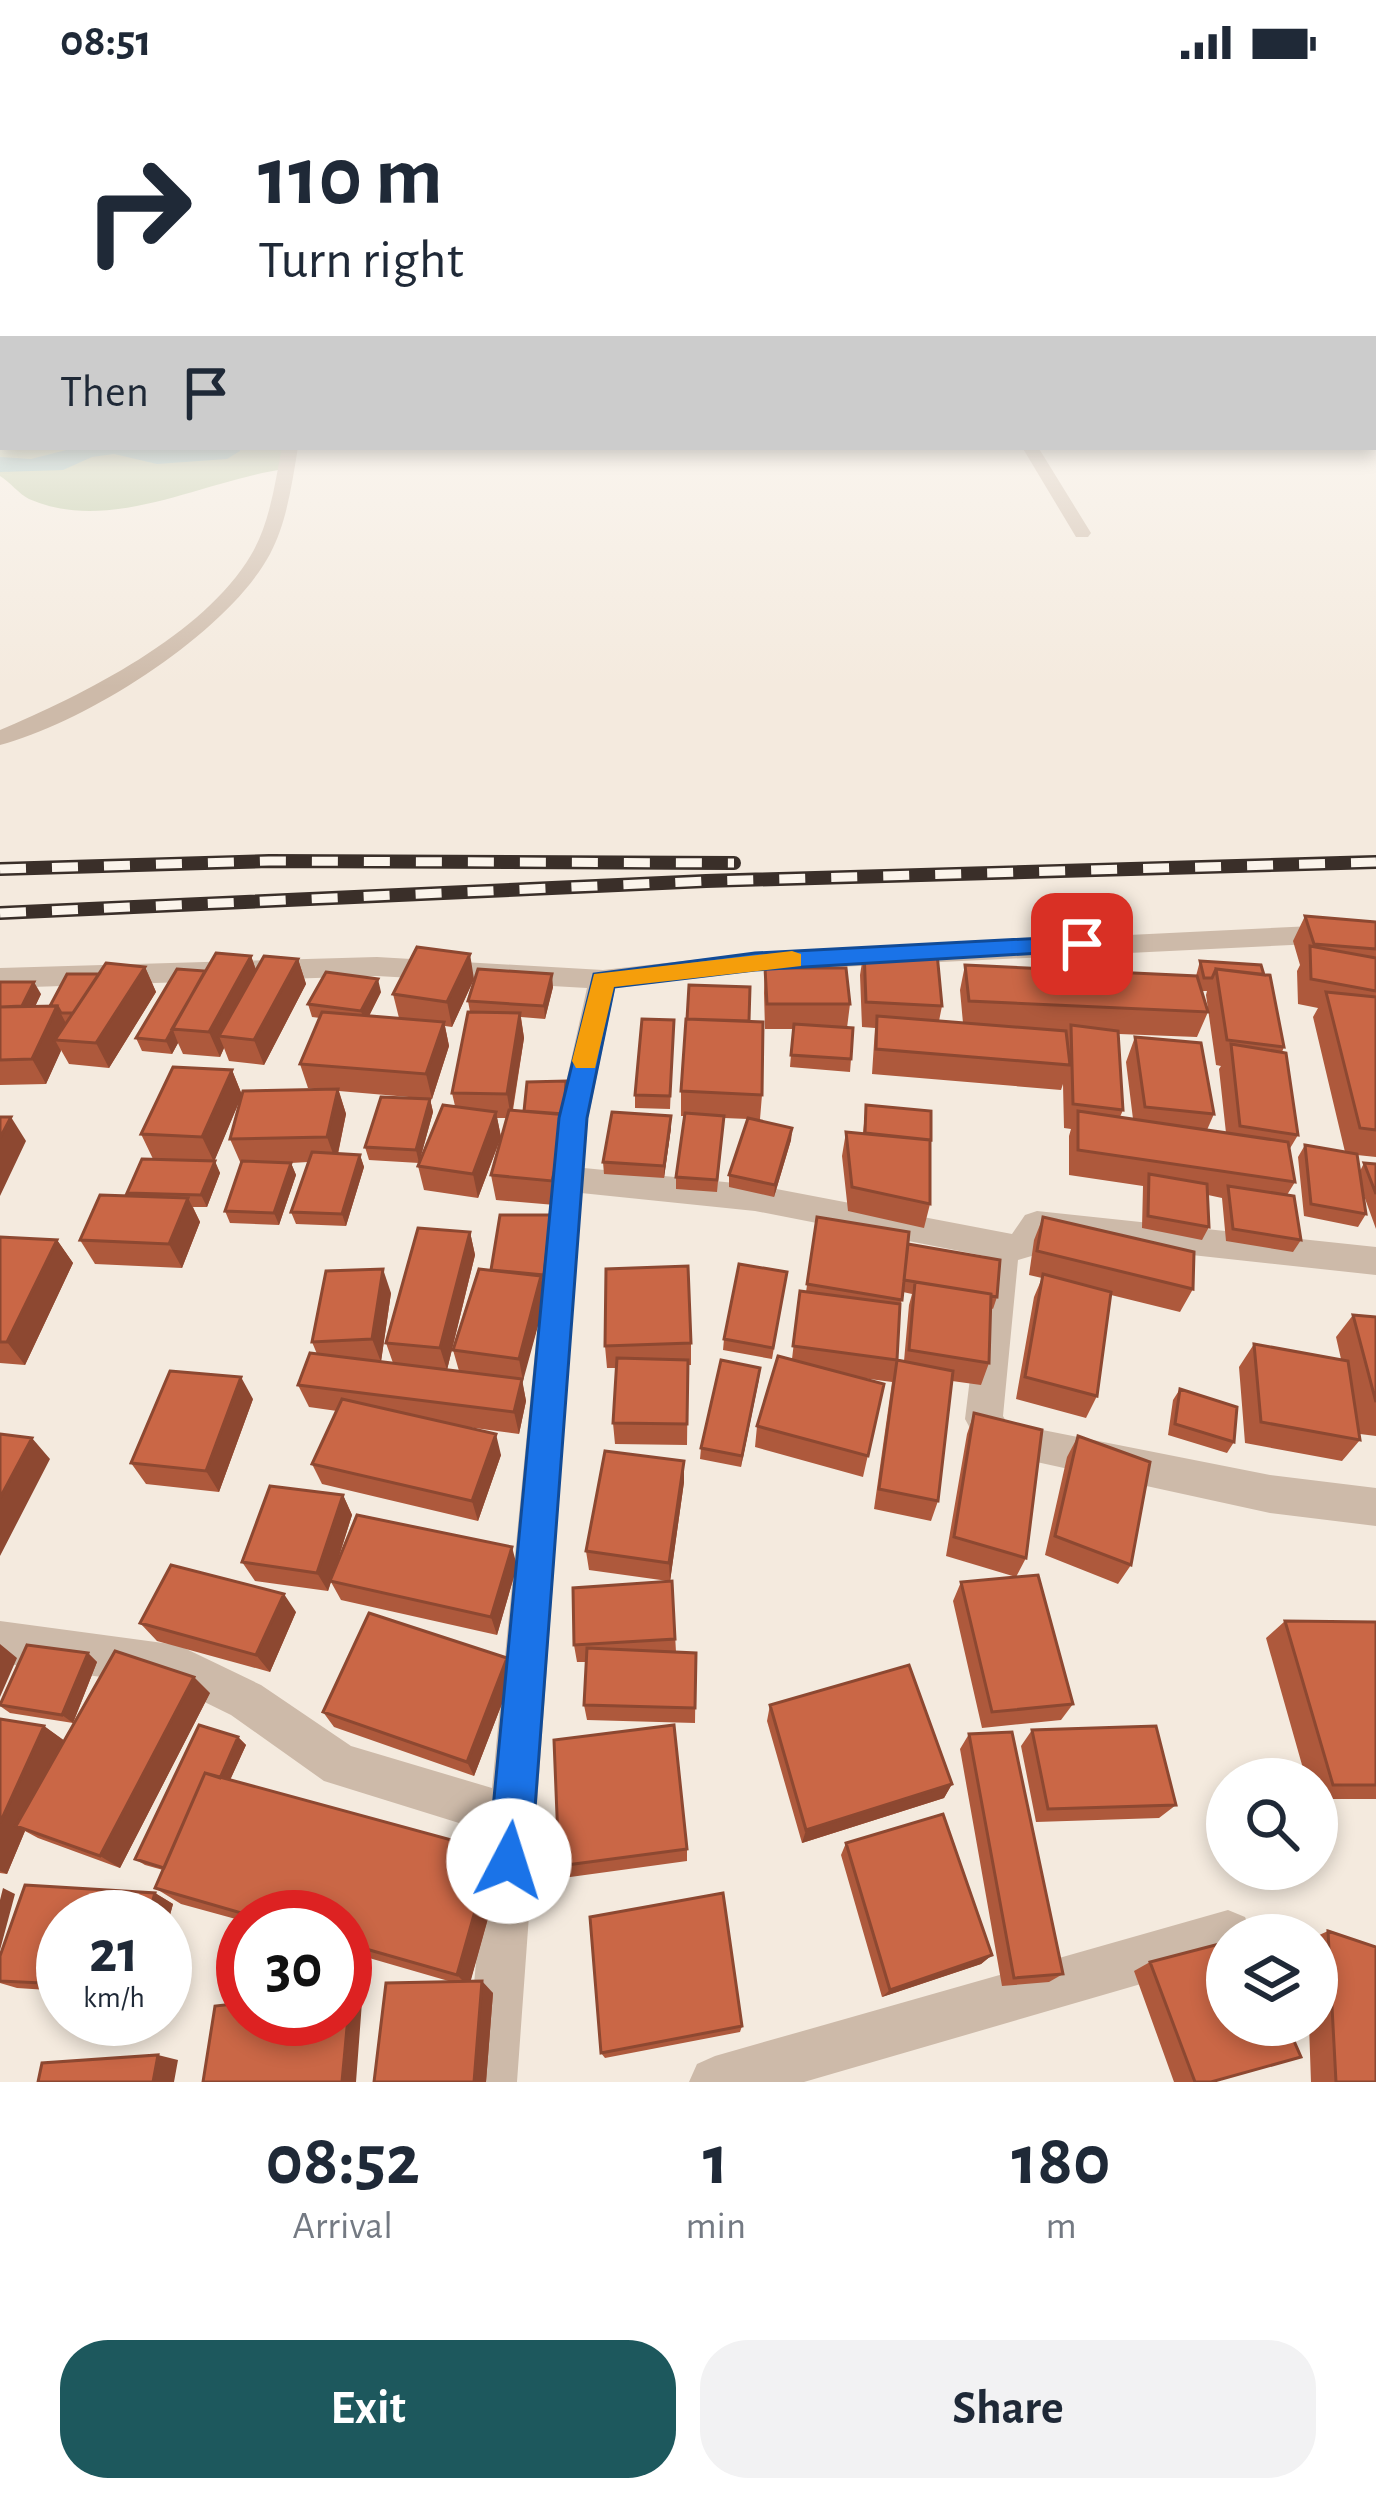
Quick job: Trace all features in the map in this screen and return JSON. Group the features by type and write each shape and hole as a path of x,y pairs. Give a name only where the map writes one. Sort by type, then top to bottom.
{"street":[{"path":"0,738 79,700 151,654 225,596 264,547 276,501"},
{"path":"1063,501 1082,533"},
{"path":"0,978 384,962 490,966 603,980 755,962 1376,932"},
{"path":"491,2082 573,1118 603,980"},
{"path":"567,1179 755,1198 1003,1246 1021,1247 1036,1225 1376,1261"},
{"path":"1003,1246 984,1419 995,1438 1226,1486 1376,1507"},
{"path":"0,1642 178,1666 246,1700 340,1765 513,1816"},
{"path":"715,2082 1206,1940"}],"green space":[{"path":"37,501 157,501 92,511"}],"building":[{"path":"1305,916 1376,922 1376,949 1314,944"},
{"path":"1310,946 1376,958 1376,991 1311,979"},
{"path":"417,947 470,954 447,1002 393,994"},
{"path":"864,950 937,953 942,1006 866,1002"},
{"path":"216,953 251,956 209,1032 172,1029"},
{"path":"264,956 298,959 254,1040 219,1036"},
{"path":"1200,961 1261,965 1264,975 1216,969 1212,978 1204,978"},
{"path":"106,963 145,967 96,1043 55,1040"},
{"path":"965,965 1197,976 1208,1012 969,1001"},
{"path":"765,968 846,968 850,1004 767,1004"},
{"path":"177,969 205,971 166,1041 136,1038"},
{"path":"478,969 552,974 544,1006 468,1001"},
{"path":"1216,969 1270,975 1284,1047 1227,1040"},
{"path":"326,972 378,979 361,1011 308,1004"},
{"path":"67,974 99,974 73,1013 61,1013 57,1006 50,1006"},
{"path":"0,982 34,982 22,1006 0,1007"},
{"path":"689,985 750,987 749,1021 687,1019"},
{"path":"1326,992 1376,997 1376,1130 1360,1128"},
{"path":"57,1006 32,1059 0,1060 0,1007"},
{"path":"322,1012 444,1022 426,1074 300,1064"},
{"path":"468,1012 520,1013 507,1094 452,1093"},
{"path":"877,1016 1066,1031 1070,1065 876,1049"},
{"path":"642,1019 674,1020 670,1096 635,1095"},
{"path":"686,1019 763,1022 762,1095 681,1091"},
{"path":"794,1024 853,1028 851,1059 791,1055"},
{"path":"1071,1025 1118,1031 1123,1110 1073,1104"},
{"path":"1135,1037 1201,1043 1214,1114 1145,1107"},
{"path":"1231,1044 1286,1053 1298,1135 1240,1126"},
{"path":"173,1067 232,1070 202,1137 141,1134"},
{"path":"566,1081 564,1114 524,1111 527,1082"},
{"path":"338,1089 327,1137 230,1139 243,1091"},
{"path":"381,1097 430,1099 416,1150 365,1147"},
{"path":"443,1105 496,1112 473,1174 418,1166"},
{"path":"866,1105 931,1111 931,1140 865,1133"},
{"path":"509,1110 568,1115 552,1181 491,1175"},
{"path":"1078,1111 1288,1142 1295,1182 1078,1150"},
{"path":"612,1112 671,1116 664,1166 603,1162"},
{"path":"685,1113 724,1116 717,1180 676,1177"},
{"path":"0,1117 11,1117 0,1138"},
{"path":"748,1118 792,1128 775,1185 729,1175"},
{"path":"846,1132 930,1140 930,1204 852,1187"},
{"path":"1305,1145 1357,1154 1366,1214 1311,1204"},
{"path":"312,1152 360,1155 342,1214 291,1212"},
{"path":"142,1159 215,1161 201,1195 127,1193"},
{"path":"242,1161 291,1163 274,1213 225,1211"},
{"path":"1364,1163 1376,1164 1376,1194"},
{"path":"1149,1174 1207,1184 1209,1227 1148,1216"},
{"path":"1228,1186 1294,1196 1301,1240 1233,1229"},
{"path":"100,1195 188,1198 169,1244 80,1240"},
{"path":"500,1215 551,1215 544,1275 491,1270"},
{"path":"817,1217 909,1232 902,1300 807,1284"},
{"path":"1043,1217 1194,1252 1193,1289 1037,1251"},
{"path":"418,1228 470,1232 440,1348 386,1343"},
{"path":"0,1237 57,1240 7,1342 0,1342"},
{"path":"908,1244 1000,1260 997,1297 904,1280"},
{"path":"739,1264 787,1272 773,1348 724,1339"},
{"path":"688,1266 691,1343 605,1346 606,1269"},
{"path":"383,1269 372,1339 312,1342 326,1271"},
{"path":"479,1269 541,1276 519,1359 453,1350"},
{"path":"1043,1274 1111,1292 1097,1396 1025,1377"},
{"path":"915,1282 991,1294 989,1363 909,1350"},
{"path":"800,1291 900,1304 897,1360 793,1346"},
{"path":"1353,1315 1376,1317 1376,1402"},
{"path":"1254,1344 1348,1361 1360,1440 1261,1422"},
{"path":"310,1353 522,1379 514,1412 298,1385"},
{"path":"778,1356 884,1384 868,1456 757,1426"},
{"path":"617,1358 688,1360 687,1424 613,1423"},
{"path":"721,1360 760,1368 742,1456 701,1448"},
{"path":"897,1360 953,1371 938,1501 879,1489"},
{"path":"170,1371 241,1377 206,1471 131,1463"},
{"path":"1180,1389 1237,1407 1234,1442 1175,1424"},
{"path":"342,1399 496,1434 472,1501 312,1464"},
{"path":"974,1413 1042,1430 1026,1558 954,1537"},
{"path":"0,1434 32,1438 0,1498"},
{"path":"1078,1436 1150,1462 1131,1565 1055,1536"},
{"path":"605,1451 684,1461 669,1563 586,1551"},
{"path":"270,1486 343,1495 317,1573 242,1562"},
{"path":"357,1515 512,1547 491,1617 330,1581"},
{"path":"171,1565 284,1594 256,1655 140,1623"},
{"path":"1038,1575 1073,1704 992,1712 961,1582"},
{"path":"672,1581 675,1639 574,1645 573,1588"},
{"path":"369,1613 507,1658 467,1762 323,1712"},
{"path":"1285,1621 1376,1622 1376,1785 1338,1785 1338,1758 1325,1758"},
{"path":"27,1645 88,1653 62,1715 0,1705"},
{"path":"587,1648 696,1653 695,1708 584,1705"},
{"path":"115,1651 194,1677 100,1856 16,1826"},
{"path":"909,1665 952,1784 806,1830 770,1705"},
{"path":"0,1719 44,1726 0,1823"},
{"path":"199,1725 238,1737 220,1778 205,1773 164,1868 135,1859"},
{"path":"674,1725 687,1849 559,1866 554,1740"},
{"path":"1156,1726 1176,1805 1048,1809 1032,1730"},
{"path":"1012,1732 1063,1974 1014,1978 969,1734"},
{"path":"205,1773 492,1851 457,1975 372,1951 372,1890 216,1890 216,1906 192,1899 192,1890 155,1888"},
{"path":"943,1814 992,1955 890,1990 846,1843"},
{"path":"25,1885 106,1890 36,1890 36,1983 0,1981 0,1956"},
{"path":"723,1893 742,2026 601,2053 590,1917"},
{"path":"1338,1934 1376,1947 1376,2082 1336,2082"},
{"path":"1206,1947 1206,2046 1296,2046 1301,2057 1211,2082 1195,2082 1150,1962"},
{"path":"482,1981 474,2082 374,2082 386,1983"},
{"path":"215,2006 216,2046 345,2046 342,2082 203,2082"},
{"path":"158,2055 153,2082 38,2082 42,2063"}],"railway":[{"path":"0,869 269,861 734,863"},
{"path":"0,913 706,881 1376,862"}],"slow traffic":[{"path":"585,1061 603,980 792,960"}],"route":[{"path":"509,1861 573,1118 603,980 755,962 1082,944"}]}
